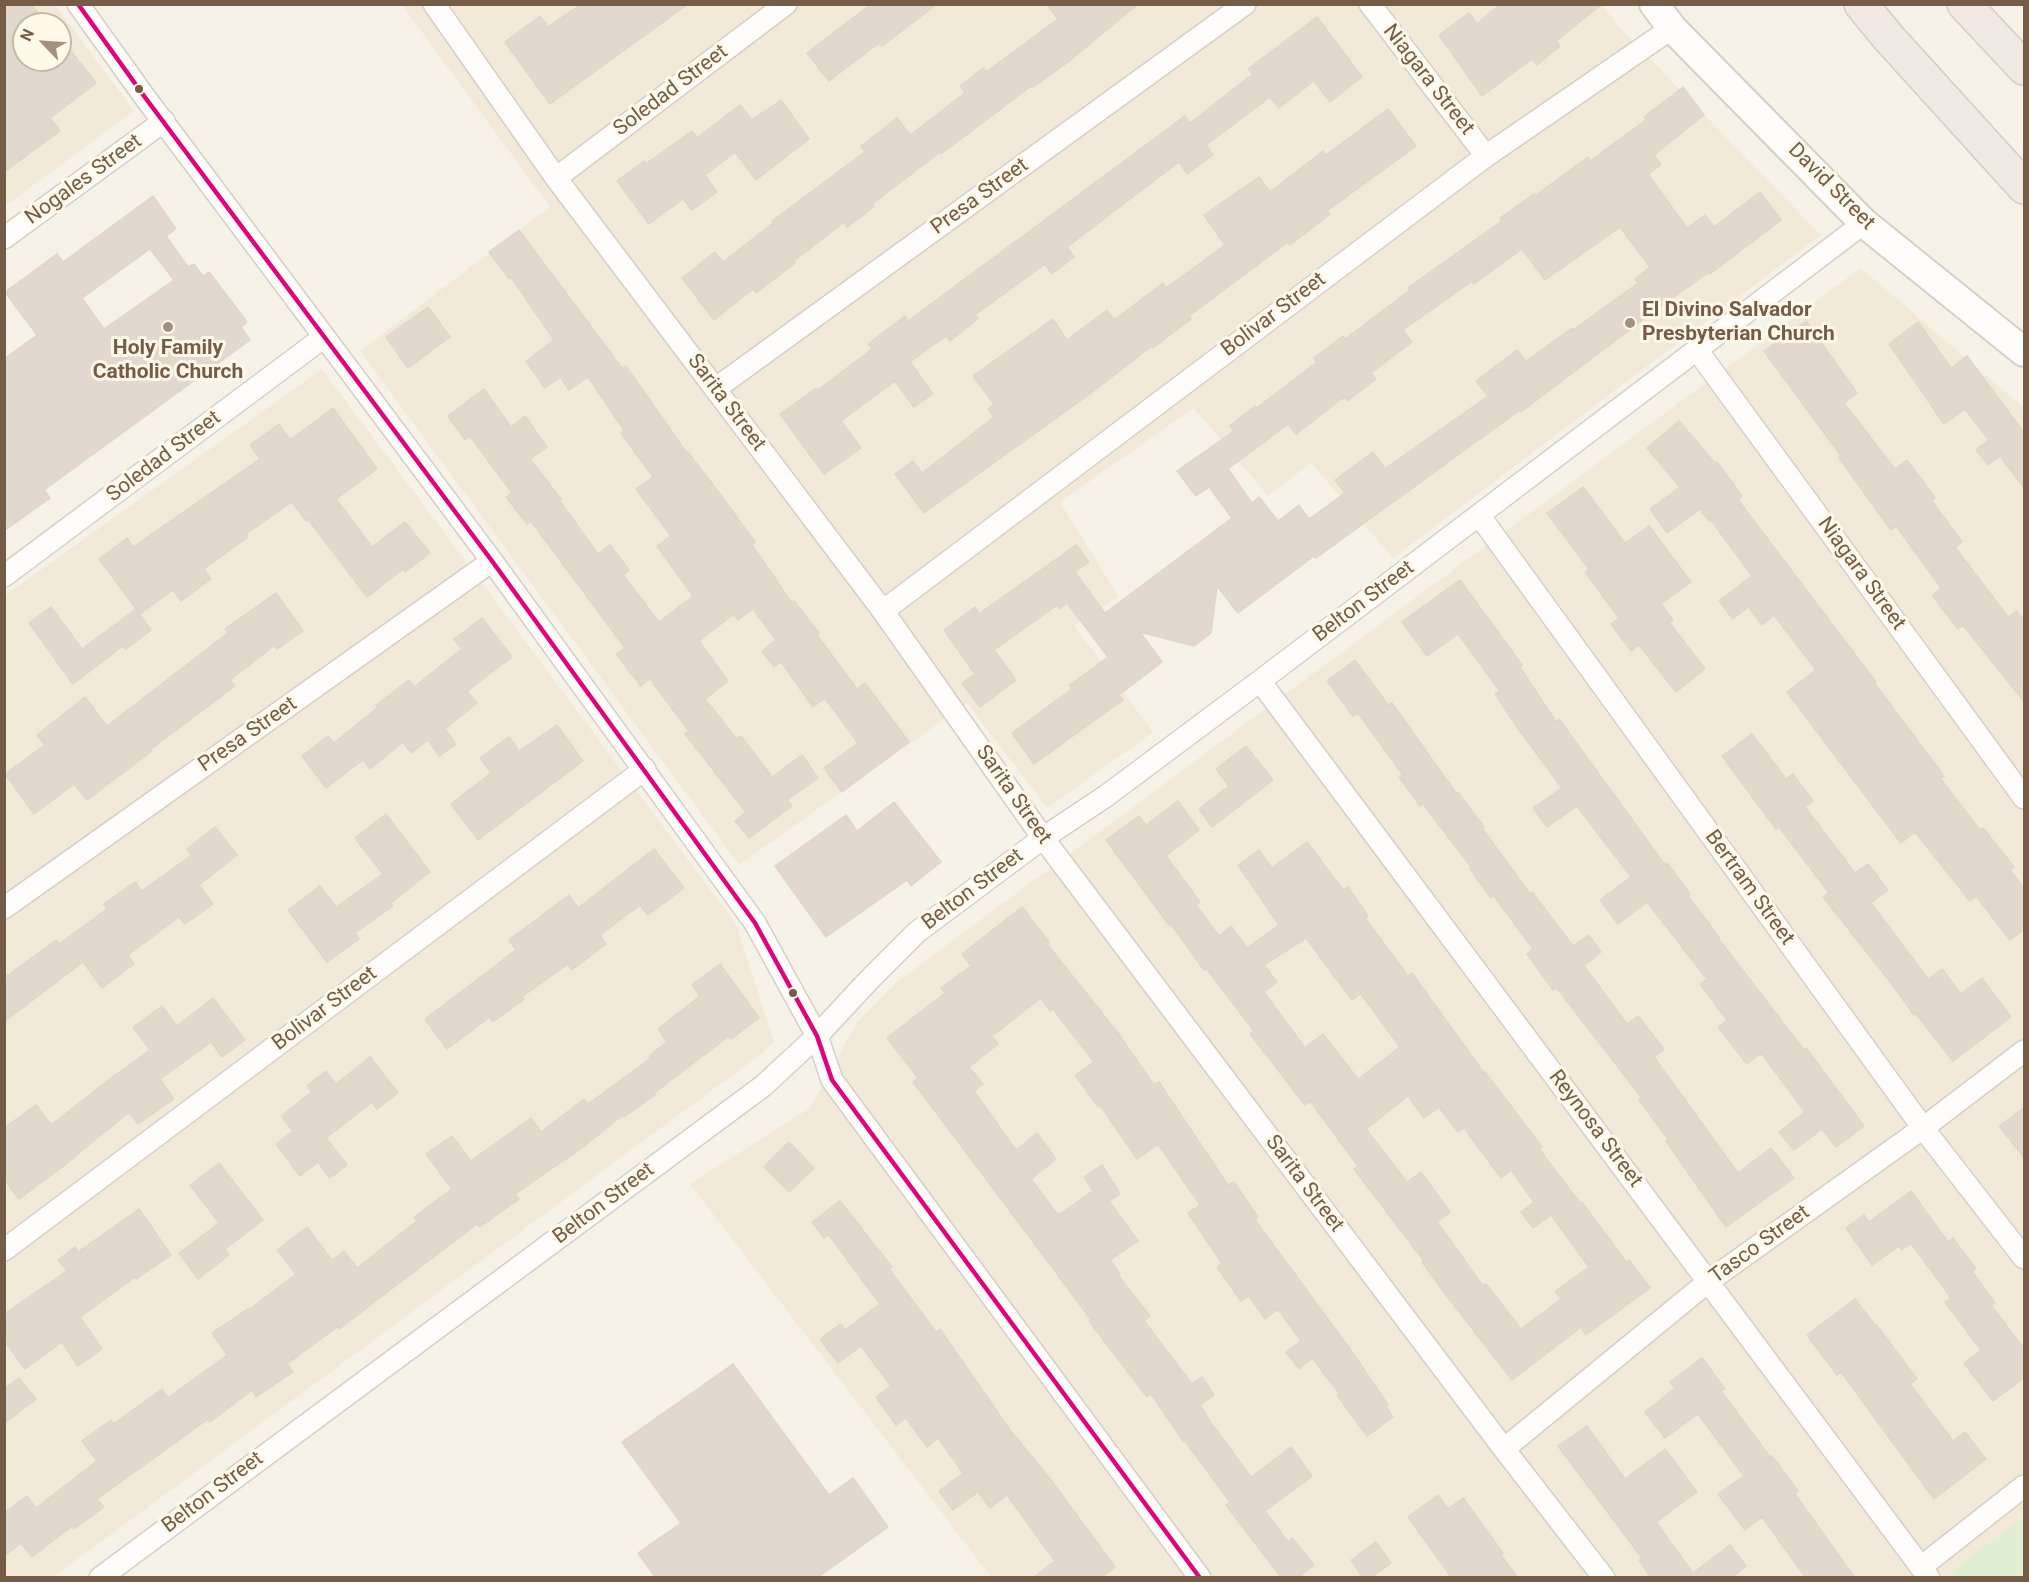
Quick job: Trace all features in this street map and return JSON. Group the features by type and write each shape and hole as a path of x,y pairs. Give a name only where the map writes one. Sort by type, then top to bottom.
{"highway":[{"path":"1861,4 1888,37 2025,187"},
{"path":"1964,4 2025,68"}],"main road":[{"name":"David Street","path":"1654,4 1672,28 1864,223 2025,352"}],"street":[{"path":"78,4 645,769 755,924 817,1036 832,1080 1200,1578"},
{"name":"Sarita Street","path":"434,4 556,178 883,611 1043,838 1604,1578"},
{"name":"Soledad Street","path":"556,178 786,4"},
{"name":"Presa Street","path":"715,389 1245,4"},
{"name":"Niagara Street","path":"1370,4 1486,156"},
{"name":"Bolivar Street","path":"883,611 1486,156 1672,28"},
{"name":"Nogales Street","path":"4,238 164,121"},
{"name":"Belton Street","path":"100,1578 763,1086 817,1036 917,932 1043,838 1106,796 1260,681 1864,223"},
{"name":"Soledad Street","path":"4,576 324,337"},
{"name":"Niagara Street","path":"1697,350 2025,798"},
{"name":"Bertram Street","path":"1479,515 1923,1128 2025,1258"},
{"name":"Presa Street","path":"4,908 492,561"},
{"name":"Reynosa Street","path":"1260,681 1925,1572"},
{"name":"Bolivar Street","path":"4,1250 645,769"},
{"name":"Tasco Street","path":"1504,1449 1709,1281 1923,1128 2025,1051"},
{"path":"1925,1572 2025,1486"}],"shaded area":[{"path":"5,5 55,5 60,12 12,12 12,72 72,72 72,28 134,111 5,206"},
{"path":"402,5 1602,5 1621,29 1821,235 1393,558 1311,463 1268,496 1194,408 1060,502 1119,597 1074,625 1153,732 1047,808 967,703 739,865 360,351 550,207"},
{"path":"1861,268 2024,408 2024,1516 1962,1563 1953,1572 1954,1577 991,1577 690,1184 810,1108 857,1022 898,981"},
{"path":"322,369 736,924 774,1042 757,1057 52,1578 4,1577 4,596"}],"green space":[{"path":"2024,1516 2024,1577 1954,1577 1953,1572 1962,1563"}],"building":[{"path":"4,4 31,4 37,12 12,12 12,72 72,72 72,52 96,83 50,118 60,131 4,172"},
{"path":"581,4 688,4 550,104 505,42 540,16 548,27"},
{"path":"871,4 937,4 882,46 879,43 829,81 807,53"},
{"path":"1046,4 1138,4 1068,62 1033,87 1031,86 872,204 874,207 847,227 844,222 756,293 753,289 714,320 682,278 715,252 723,262 773,223 772,221 865,152 861,146 897,118 910,135 965,93 960,86 983,68 986,72 1058,19"},
{"path":"1500,4 1602,4 1556,41 1560,46 1537,65 1532,59 1482,96 1439,35 1469,13 1477,24"},
{"path":"1317,17 1362,77 1330,102 1314,81 1279,108 1270,97 1206,145 1213,155 1187,174 1179,162 1067,247 1074,257 1052,274 1045,264 975,315 978,319 950,341 946,336 910,362 933,394 914,407 895,381 841,421 861,448 824,474 780,414 816,388 818,390 872,349 868,344 905,316 908,321 1185,116 1190,123 1253,74 1248,69"},
{"path":"1683,87 1704,115 1654,155 1661,165 1648,174 1687,228 1705,215 1714,227 1760,192 1781,220 1710,274 1709,272 1657,309 1521,412 1520,410 1316,558 1314,556 1238,613 1217,586 1211,633 1194,646 1140,632 1162,662 1119,695 1123,700 1034,764 1012,733 1072,689 1070,685 1108,657 1067,603 1060,609 1057,605 994,650 1016,680 980,707 962,683 975,674 944,630 975,607 979,614 1076,545 1089,562 1075,572 1105,613 1232,518 1209,487 1196,496 1177,471 1234,431 1230,426 1317,362 1314,358 1343,336 1345,339 1410,290 1409,287 1502,221 1500,218 1588,157 1590,161 1646,120 1644,117","holes":["1620,227 1650,267 1635,279 1638,283 1526,361 1517,350 1476,381 1488,396 1385,469 1373,452 1335,480 1345,493 1309,519 1299,505 1278,521 1259,497 1252,503 1228,469 1288,424 1296,434 1344,397 1347,401 1376,379 1371,373 1412,342 1403,330 1472,281 1474,284 1522,249 1545,280"]},
{"path":"781,100 809,139 756,180 735,152 705,175 717,192 692,210 683,199 649,224 617,181 644,161 646,164 692,131 697,138 740,105 752,120"},
{"path":"1388,109 1416,146 1327,211 1330,214 1290,245 1288,242 1189,316 1191,319 1153,348 1152,346 1091,393 924,513 895,474 913,461 922,473 994,417 988,409 994,404 973,376 1053,319 1067,340 1107,310 1114,320 1163,283 1166,288 1225,245 1204,215 1259,177 1270,192 1323,151 1326,155"},
{"path":"153,196 176,229 166,236 188,267 194,264 203,276 209,272 247,322 241,327 250,340 44,490 50,498 4,531 4,359 37,335 5,292 57,254 63,262","holes":["150,249 174,280 104,329 82,298"]},
{"path":"519,230 622,368 626,366 686,452 755,542 752,545 792,603 794,601 819,633 817,635 857,689 865,683 909,742 842,792 824,768 858,743 825,698 813,707 781,662 774,667 762,651 776,640 753,609 738,620 734,614 699,641 728,681 705,699 737,739 741,736 772,777 802,755 818,778 787,800 792,806 749,838 735,821 746,812 685,734 689,731 650,679 641,686 616,654 625,648 531,521 527,524 506,497 512,493 470,436 465,440 448,416 484,389 511,427 525,416 547,447 530,459 561,499 559,500 598,554 610,545 629,570 623,575 659,622 693,596 657,546 671,536 636,489 653,477 621,433 624,430 588,377 569,390 560,377 545,388 526,361 554,340 511,277 509,279 489,252"},
{"path":"428,307 450,337 408,368 386,337"},
{"path":"1806,321 1857,393 1844,403 1895,469 1907,460 1935,498 1931,500 1962,542 1955,547 2008,617 2016,611 2025,621 2025,703 1963,625 1958,629 1932,595 1941,588 1896,526 1891,530 1839,458 1841,456 1764,351"},
{"path":"1918,322 1951,368 1967,356 2025,434 2025,489 2000,456 1988,465 1976,450 1989,440 1965,409 1944,424 1889,344"},
{"path":"333,408 377,469 336,499 372,547 405,522 430,553 405,572 403,569 367,597 308,519 306,521 292,502 246,534 248,537 204,569 211,579 181,601 173,590 140,614 99,559 127,538 133,547 260,459 250,445 279,424 290,440"},
{"path":"1679,421 1715,463 1717,462 1742,496 1738,500 1876,682 1875,684 1944,776 1940,778 1980,830 1983,828 2014,867 2010,870 2025,890 2025,929 2010,940 1976,896 1970,901 1915,832 1901,843 1787,692 1816,670 1774,615 1762,625 1748,607 1733,619 1719,601 1752,576 1711,520 1709,521 1700,509 1667,533 1650,509 1680,487 1647,448"},
{"path":"1583,487 1625,543 1649,526 1691,582 1661,604 1673,620 1669,622 1705,669 1676,692 1639,645 1631,651 1611,624 1619,618 1585,572 1589,569 1547,513"},
{"path":"1460,580 1522,665 1520,667 1556,722 1559,719 1665,865 1667,863 1690,894 1688,896 1718,938 1804,1050 1806,1048 1864,1126 1836,1147 1822,1129 1794,1150 1779,1132 1805,1112 1761,1053 1747,1064 1718,1027 1727,1020 1700,984 1707,979 1647,902 1618,924 1600,900 1631,877 1577,806 1547,827 1533,808 1562,788 1519,730 1495,694 1500,691 1458,634 1427,656 1402,622"},
{"path":"276,593 303,631 277,649 275,645 230,680 235,686 87,800 74,784 34,814 5,774 45,745 37,735 85,697 107,726 228,633 225,629"},
{"path":"51,607 82,649 136,609 151,630 126,649 123,646 73,684 29,623"},
{"path":"482,618 512,657 467,691 477,703 445,729 456,744 439,756 428,740 411,753 403,742 370,769 363,760 326,788 302,756 328,736 334,743 378,707 376,705 409,680 414,687 462,649 454,639"},
{"path":"1355,660 1388,705 1392,703 1456,793 1458,792 1484,827 1482,828 1530,894 1532,892 1573,946 1589,935 1601,952 1584,966 1627,1024 1638,1016 1664,1049 1654,1057 1738,1173 1771,1148 1794,1178 1726,1227 1666,1141 1668,1139 1639,1100 1641,1097 1556,987 1553,990 1527,954 1533,949 1494,896 1491,898 1470,869 1472,868 1423,804 1420,806 1399,777 1403,775 1358,713 1353,716 1327,681"},
{"path":"557,725 583,761 478,840 451,804 491,773 480,758 509,737 519,751"},
{"path":"1752,734 1786,779 1793,774 1813,801 1805,807 1855,873 1868,864 1888,890 1871,903 1928,979 1942,969 1961,994 1982,978 2011,1017 1953,1061 1916,1014 1914,1015 1823,897 1829,893 1779,827 1776,829 1722,756"},
{"path":"1246,746 1273,780 1212,827 1199,809 1229,786 1216,769"},
{"path":"1178,801 1199,830 1166,856 1200,902 1196,905 1219,936 1231,926 1247,948 1279,925 1238,865 1259,850 1272,868 1307,842 1343,890 1348,887 1368,916 1365,918 1408,976 1412,973 1484,1073 1542,1147 1539,1149 1626,1262 1629,1260 1650,1288 1586,1335 1581,1327 1512,1380 1446,1295 1422,1262 1424,1261 1354,1169 1358,1166 1310,1101 1305,1105 1250,1034 1254,1031 1206,968 1204,970 1171,924 1169,925 1106,840 1139,816 1146,825","holes":["1306,938 1352,1000 1361,994 1400,1047 1358,1079 1323,1034 1305,1048 1264,992 1277,982 1264,965","1408,1096 1424,1118 1439,1107 1458,1132 1464,1128 1501,1178 1511,1170 1534,1202 1521,1212 1533,1228 1551,1215 1589,1267 1555,1291 1561,1299 1521,1329 1486,1284 1483,1286 1437,1222 1450,1212 1421,1172 1407,1182 1366,1129"]},
{"path":"894,802 941,862 911,886 907,880 826,937 775,866 846,815 857,831"},
{"path":"386,814 430,872 391,903 393,906 355,933 359,939 327,962 288,910 320,886 336,907 383,874 355,838"},
{"path":"215,827 237,855 199,885 213,904 185,924 179,917 128,955 134,964 102,988 83,962 4,1022 4,973 7,976 56,940 59,944 107,909 104,904 135,882 142,891 192,855 187,849"},
{"path":"654,849 684,888 648,915 640,905 600,935 606,944 572,970 568,964 522,997 524,999 493,1022 490,1017 447,1049 425,1019 516,950 509,940 569,895 578,908"},
{"path":"1022,907 1049,942 1047,944 1118,1033 1154,1085 1159,1082 1228,1185 1234,1182 1258,1217 1255,1220 1353,1353 1388,1405 1386,1407 1393,1417 1367,1436 1337,1395 1339,1393 1312,1358 1299,1369 1286,1352 1301,1341 1278,1309 1265,1319 1249,1296 1241,1301 1217,1267 1222,1263 1188,1213 1200,1205 1158,1144 1137,1159 1100,1105 1098,1107 1075,1075 1094,1062 1053,1009 1050,1011 1041,998 992,1036 998,1044 969,1067 983,1084 974,1091 1016,1150 1037,1133 1056,1159 1031,1179 1058,1215 1093,1191 1084,1177 1102,1165 1120,1194 1109,1201 1138,1241 1110,1260 1120,1274 1118,1275 1150,1316 1144,1321 1192,1384 1202,1377 1214,1395 1200,1405 1211,1423 1251,1477 1291,1447 1312,1476 1265,1511 1288,1542 1292,1538 1314,1565 1298,1578 1282,1578 1247,1533 1226,1505 1230,1502 1151,1394 1147,1397 1089,1321 1091,1320 913,1082 918,1078 887,1038 945,993 941,988 971,966 962,954"},
{"path":"720,964 759,1018 731,1039 729,1036 654,1093 655,1095 624,1117 623,1115 579,1150 515,1194 519,1199 480,1227 477,1224 339,1329 337,1327 287,1364 293,1372 256,1397 252,1390 210,1422 208,1419 97,1499 104,1507 74,1529 72,1526 32,1557 21,1543 4,1556 4,1513 27,1496 36,1508 97,1461 82,1441 111,1420 113,1424 162,1389 168,1398 227,1355 212,1333 250,1309 296,1274 277,1250 307,1227 332,1260 344,1251 357,1268 417,1221 414,1217 452,1189 426,1154 452,1136 471,1161 531,1118 541,1132 584,1099 588,1104 651,1058 649,1056 667,1042 658,1029 700,996 692,985"},
{"path":"213,998 245,1040 222,1057 211,1042 160,1079 174,1099 138,1124 129,1112 74,1158 19,1199 4,1179 4,1128 36,1105 51,1125 150,1050 133,1027 162,1006 177,1026"},
{"path":"370,1057 398,1093 377,1109 372,1102 326,1138 347,1165 330,1178 318,1162 300,1176 276,1144 293,1131 281,1116 312,1092 307,1086 326,1071 336,1084"},
{"path":"2025,1107 2025,1159 1999,1126"},
{"path":"789,1142 814,1168 789,1192 764,1167"},
{"path":"219,1163 263,1220 225,1249 229,1255 198,1279 179,1253 219,1223 190,1185"},
{"path":"1911,1191 1948,1242 1953,1238 1976,1269 1972,1271 1995,1303 1991,1305 2025,1350 2025,1377 1993,1401 1964,1363 1981,1350 1945,1302 1951,1298 1911,1243 1902,1250 1899,1246 1872,1265 1846,1228 1864,1215 1869,1222"},
{"path":"840,1201 892,1267 889,1269 936,1332 940,1329 1010,1430 1051,1480 1115,1567 1101,1578 1033,1578 1055,1561 1007,1495 990,1508 978,1492 953,1510 939,1491 963,1473 938,1438 927,1447 906,1418 896,1425 876,1397 891,1386 861,1346 838,1363 820,1339 841,1324 845,1330 880,1304 828,1234 824,1238 812,1222"},
{"path":"139,1209 171,1255 136,1279 135,1277 80,1317 102,1349 78,1366 62,1342 25,1369 4,1340 4,1314 67,1271 58,1260 75,1247 78,1252"},
{"path":"1855,1299 1917,1379 1910,1384 1953,1441 1965,1432 1986,1459 1934,1499 1841,1372 1837,1375 1807,1335"},
{"path":"1702,1358 1725,1389 1721,1391 1798,1491 1795,1494 1855,1578 1806,1578 1762,1517 1745,1530 1718,1494 1744,1476 1698,1414 1665,1438 1645,1412 1675,1388 1670,1382"},
{"path":"733,1364 829,1495 853,1478 888,1527 817,1578 656,1578 638,1553 681,1523 622,1442"},
{"path":"19,1378 36,1399 4,1424 4,1389"},
{"path":"1587,1426 1625,1479 1665,1449 1697,1492 1656,1522 1693,1573 1730,1545 1746,1566 1731,1578 1651,1578 1639,1560 1642,1558 1558,1446"},
{"path":"1438,1495 1448,1509 1463,1498 1503,1553 1501,1555 1518,1578 1452,1578 1408,1517"},
{"path":"1376,1542 1391,1563 1371,1578 1363,1578 1351,1560"}],"transit line":[{"path":"78,4 144,96 492,561 755,923 817,1036 832,1080 1200,1578"}],"place":[{"name":"El Divino Salvador Presbyterian Church","path":"1630,323"},
{"name":"Holy Family Catholic Church","path":"168,327"}]}
